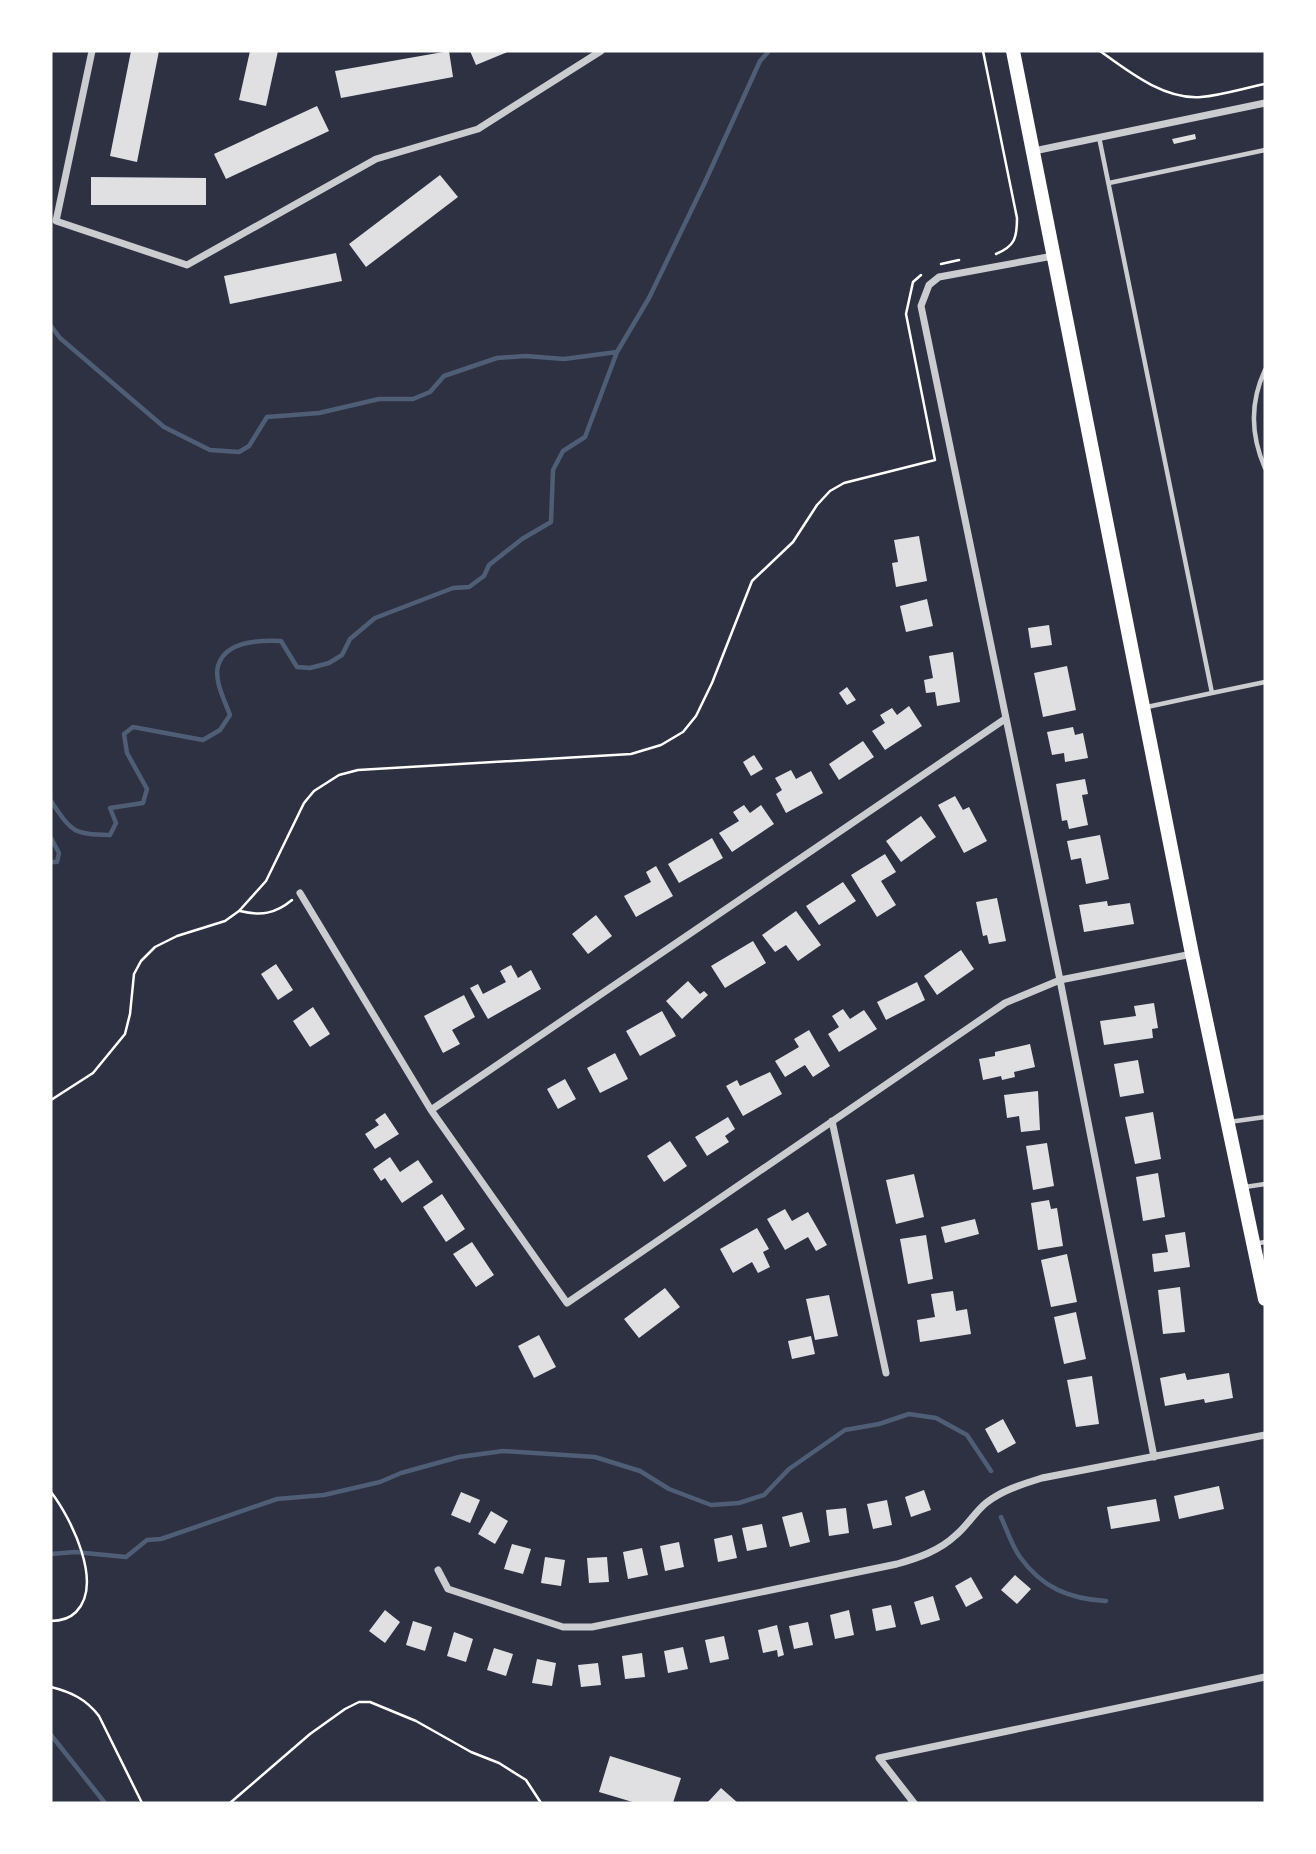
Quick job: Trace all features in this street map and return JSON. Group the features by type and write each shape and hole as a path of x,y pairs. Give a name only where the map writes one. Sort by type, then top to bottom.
{"main road":[{"path":"1013,51 1192,954 1242,1188 1259,1243 1265,1299"}],"street":[{"path":"92,51 57,221 187,265 376,159 478,129 601,51"},
{"path":"1034,151 1265,103"},
{"path":"1054,256 939,277 929,285 921,306 1060,980 1154,1457"},
{"path":"431,1110 1005,719"},
{"path":"300,893 431,1110 567,1303 1005,1003 1060,980 1192,954"},
{"path":"832,1121 886,1373"},
{"path":"438,1570 448,1589 563,1628 592,1627 922,1557 956,1535 986,1503 1003,1492 1042,1478 1265,1435"},
{"path":"914,1803 879,1758 1265,1677"}],"lane":[{"path":"1099,137 1212,693"},
{"path":"1109,183 1265,150"},
{"path":"1265,370 1256,392 1254,419 1256,439 1265,468"},
{"path":"1143,708 1265,682"},
{"path":"1228,1122 1265,1116"},
{"path":"1242,1188 1265,1184"}],"path":[{"path":"983,51 1017,218 1015,241 1011,247 992,255"},
{"path":"1100,51 1147,82 1182,95 1200,97 1265,84"},
{"path":"934,265 963,260"},
{"path":"51,1100 93,1073 125,1034 134,974 141,961 155,947 177,936 225,921 239,911 266,881 304,803 314,791 339,775 358,770 631,754 661,745 683,733 696,716 712,683 752,581 793,542 817,505 830,491 844,483 935,460 906,314 913,282 923,273"},
{"path":"239,911 255,915 280,910 300,893"},
{"path":"51,1492 62,1506 76,1537 88,1580 81,1607 70,1618 51,1621"},
{"path":"51,1687 89,1703 99,1716 142,1803"},
{"path":"230,1803 310,1734 359,1702 370,1702 416,1721 471,1752 511,1769 526,1780 541,1803"}],"building":[{"path":"131,51 159,51 137,162 110,156"},
{"path":"250,51 278,51 266,106 239,100"},
{"path":"449,51 453,77 341,98 335,71"},
{"path":"470,51 510,51 476,65"},
{"path":"317,106 329,131 226,179 214,154"},
{"path":"1195,134 1196,139 1174,144 1172,139"},
{"path":"440,175 458,197 366,267 349,244"},
{"path":"91,177 206,178 206,205 91,205"},
{"path":"336,253 342,281 230,304 224,276"},
{"path":"919,536 927,581 896,587 892,563 898,562 894,540"},
{"path":"927,599 933,626 906,632 900,606"},
{"path":"1049,625 1052,645 1031,648 1028,628"},
{"path":"953,652 960,702 937,706 935,692 926,693 924,680 933,678 929,656"},
{"path":"1067,666 1076,710 1043,717 1034,673"},
{"path":"847,687 856,700 847,705 839,693"},
{"path":"909,706 922,726 885,750 872,731 885,723 880,715 892,708 897,715"},
{"path":"1073,727 1075,735 1083,733 1088,758 1065,762 1064,753 1052,755 1047,732"},
{"path":"863,741 874,757 839,780 829,764"},
{"path":"754,755 763,769 751,776 743,762"},
{"path":"791,770 796,779 811,771 823,793 786,813 776,794 782,790 775,778"},
{"path":"1085,779 1088,794 1082,795 1088,825 1069,829 1067,820 1062,821 1056,784"},
{"path":"955,796 963,810 969,807 987,841 964,853 938,805"},
{"path":"744,805 750,813 761,805 774,824 732,852 719,833 739,821 733,812"},
{"path":"921,816 936,837 901,862 886,841"},
{"path":"1100,835 1109,879 1086,884 1081,858 1071,860 1067,841"},
{"path":"712,838 723,858 679,883 668,864"},
{"path":"885,854 896,872 881,881 896,905 877,917 851,875"},
{"path":"656,866 673,896 636,917 624,896 651,882 646,872"},
{"path":"843,882 856,901 819,925 806,906"},
{"path":"997,898 1006,941 989,944 987,935 983,936 976,902"},
{"path":"1107,901 1108,906 1130,903 1134,924 1084,932 1079,905"},
{"path":"796,911 821,945 798,961 786,945 775,952 762,935"},
{"path":"596,915 612,936 588,954 572,934"},
{"path":"753,941 766,963 725,988 711,966"},
{"path":"961,950 974,969 937,995 924,976"},
{"path":"276,964 293,990 278,1000 261,974"},
{"path":"511,965 518,978 531,970 541,989 488,1019 470,988 478,984 483,994 506,982 500,971"},
{"path":"688,981 700,994 704,991 708,995 682,1019 666,1001"},
{"path":"917,982 925,1000 886,1020 877,1002"},
{"path":"464,995 475,1017 452,1030 460,1044 443,1053 424,1016"},
{"path":"1154,1003 1158,1028 1152,1029 1153,1038 1104,1045 1100,1021 1136,1016 1134,1006"},
{"path":"313,1007 330,1034 310,1047 293,1021"},
{"path":"843,1009 850,1019 864,1010 877,1029 839,1052 828,1034 839,1027 832,1016"},
{"path":"662,1011 676,1036 640,1056 626,1031"},
{"path":"809,1030 830,1066 813,1077 805,1065 785,1077 775,1061 799,1047 794,1039"},
{"path":"1030,1044 1035,1067 1014,1072 1015,1077 1002,1080 1001,1076 983,1080 979,1059 995,1056 995,1052"},
{"path":"615,1053 628,1079 600,1093 587,1068"},
{"path":"1138,1060 1144,1093 1120,1097 1114,1064"},
{"path":"770,1072 782,1094 743,1116 726,1086 737,1080 740,1086"},
{"path":"565,1079 576,1099 558,1109 547,1089"},
{"path":"1038,1091 1040,1130 1021,1132 1019,1116 1007,1118 1004,1095"},
{"path":"1153,1112 1161,1159 1135,1164 1125,1117"},
{"path":"385,1113 399,1134 375,1149 365,1134 379,1125 375,1120"},
{"path":"728,1117 735,1129 725,1136 729,1142 707,1156 695,1137"},
{"path":"670,1141 687,1166 664,1182 647,1156"},
{"path":"1047,1143 1054,1186 1033,1190 1026,1146"},
{"path":"390,1157 400,1172 418,1160 433,1182 402,1203 385,1178 381,1181 373,1169"},
{"path":"1158,1173 1165,1217 1143,1221 1136,1177"},
{"path":"914,1174 924,1217 896,1224 886,1180"},
{"path":"442,1194 465,1229 446,1242 423,1207"},
{"path":"1049,1200 1051,1209 1057,1208 1063,1246 1038,1250 1031,1203"},
{"path":"785,1209 792,1221 808,1212 827,1245 816,1251 808,1237 785,1250 767,1219"},
{"path":"975,1219 979,1234 945,1243 941,1227"},
{"path":"757,1228 769,1249 763,1252 770,1267 758,1273 752,1262 733,1273 720,1249"},
{"path":"1185,1232 1190,1267 1154,1272 1152,1254 1168,1252 1165,1235"},
{"path":"926,1235 933,1279 908,1284 900,1239"},
{"path":"472,1242 494,1275 476,1287 453,1254"},
{"path":"1067,1254 1077,1302 1051,1307 1041,1260"},
{"path":"1180,1287 1185,1332 1163,1334 1158,1290"},
{"path":"665,1288 680,1307 639,1338 624,1319"},
{"path":"953,1291 956,1311 967,1309 971,1334 920,1342 917,1320 935,1317 931,1294"},
{"path":"829,1295 838,1336 815,1340 806,1299"},
{"path":"1076,1312 1086,1359 1064,1364 1054,1317"},
{"path":"539,1335 556,1367 534,1378 518,1346"},
{"path":"811,1336 815,1354 792,1359 788,1341"},
{"path":"1185,1373 1187,1380 1229,1373 1233,1398 1205,1403 1204,1399 1165,1406 1160,1378"},
{"path":"1092,1376 1099,1424 1076,1427 1067,1380"},
{"path":"1003,1419 1016,1443 998,1453 985,1429"},
{"path":"1219,1486 1224,1509 1179,1519 1174,1496"},
{"path":"924,1490 931,1510 911,1517 905,1497"},
{"path":"461,1492 480,1500 470,1523 451,1515"},
{"path":"1156,1499 1160,1521 1111,1529 1107,1507"},
{"path":"887,1500 892,1525 873,1529 867,1504"},
{"path":"846,1508 849,1533 829,1536 826,1510"},
{"path":"491,1511 508,1521 495,1544 478,1534"},
{"path":"802,1512 810,1542 790,1547 782,1517"},
{"path":"762,1524 767,1547 747,1551 742,1528"},
{"path":"732,1535 737,1558 718,1562 714,1539"},
{"path":"679,1542 684,1567 665,1571 660,1546"},
{"path":"512,1544 531,1549 523,1574 504,1569"},
{"path":"642,1548 648,1575 628,1579 623,1552"},
{"path":"545,1557 565,1560 561,1586 541,1583"},
{"path":"607,1557 609,1582 589,1583 587,1558"},
{"path":"1015,1575 1031,1589 1017,1604 1001,1590"},
{"path":"971,1577 983,1598 966,1607 955,1586"},
{"path":"933,1596 940,1620 921,1625 914,1602"},
{"path":"891,1605 896,1627 876,1631 872,1609"},
{"path":"385,1610 400,1622 385,1643 369,1631"},
{"path":"849,1610 854,1635 835,1639 830,1615"},
{"path":"413,1621 432,1627 425,1651 406,1645"},
{"path":"808,1622 813,1645 794,1649 789,1626"},
{"path":"777,1625 784,1655 778,1657 777,1650 763,1653 758,1630"},
{"path":"454,1632 473,1639 466,1662 447,1656"},
{"path":"724,1636 729,1659 710,1663 705,1640"},
{"path":"683,1647 688,1669 668,1673 664,1651"},
{"path":"494,1648 513,1654 506,1676 487,1670"},
{"path":"642,1653 645,1677 625,1679 622,1656"},
{"path":"537,1659 556,1663 552,1686 532,1683"},
{"path":"598,1663 601,1685 581,1687 578,1665"},
{"path":"610,1756 681,1778 673,1803 636,1803 599,1792"},
{"path":"721,1788 738,1803 707,1803"}],"waterway":[{"path":"51,801 74,829 88,834 110,835 116,823 110,808 143,803 147,789 127,753 124,734 133,727 203,740 220,730 230,715 217,672 228,651 254,642 281,641 297,667 310,668 329,663 342,655 350,639 375,618 453,588 469,587 484,576 489,565 522,539 551,522 553,470 563,451 585,437 617,352 649,298 760,61 769,51"},
{"path":"51,326 60,338 164,427 210,450 239,452 249,446 267,417 319,413 379,399 413,399 430,392 444,376 497,358 526,356 564,359 617,352"},
{"path":"51,838 59,853 57,862 51,862"},
{"path":"51,1554 75,1552 126,1557 147,1540 161,1539 277,1499 324,1495 380,1482 401,1473 459,1457 503,1451 595,1457 640,1471 669,1489 711,1505 739,1503 764,1495 789,1469 845,1430 879,1424 909,1414 936,1418 967,1435 991,1471"},
{"path":"1001,1517 1017,1553 1038,1577 1058,1590 1080,1598 1106,1601"},
{"path":"51,1735 105,1803"}]}
